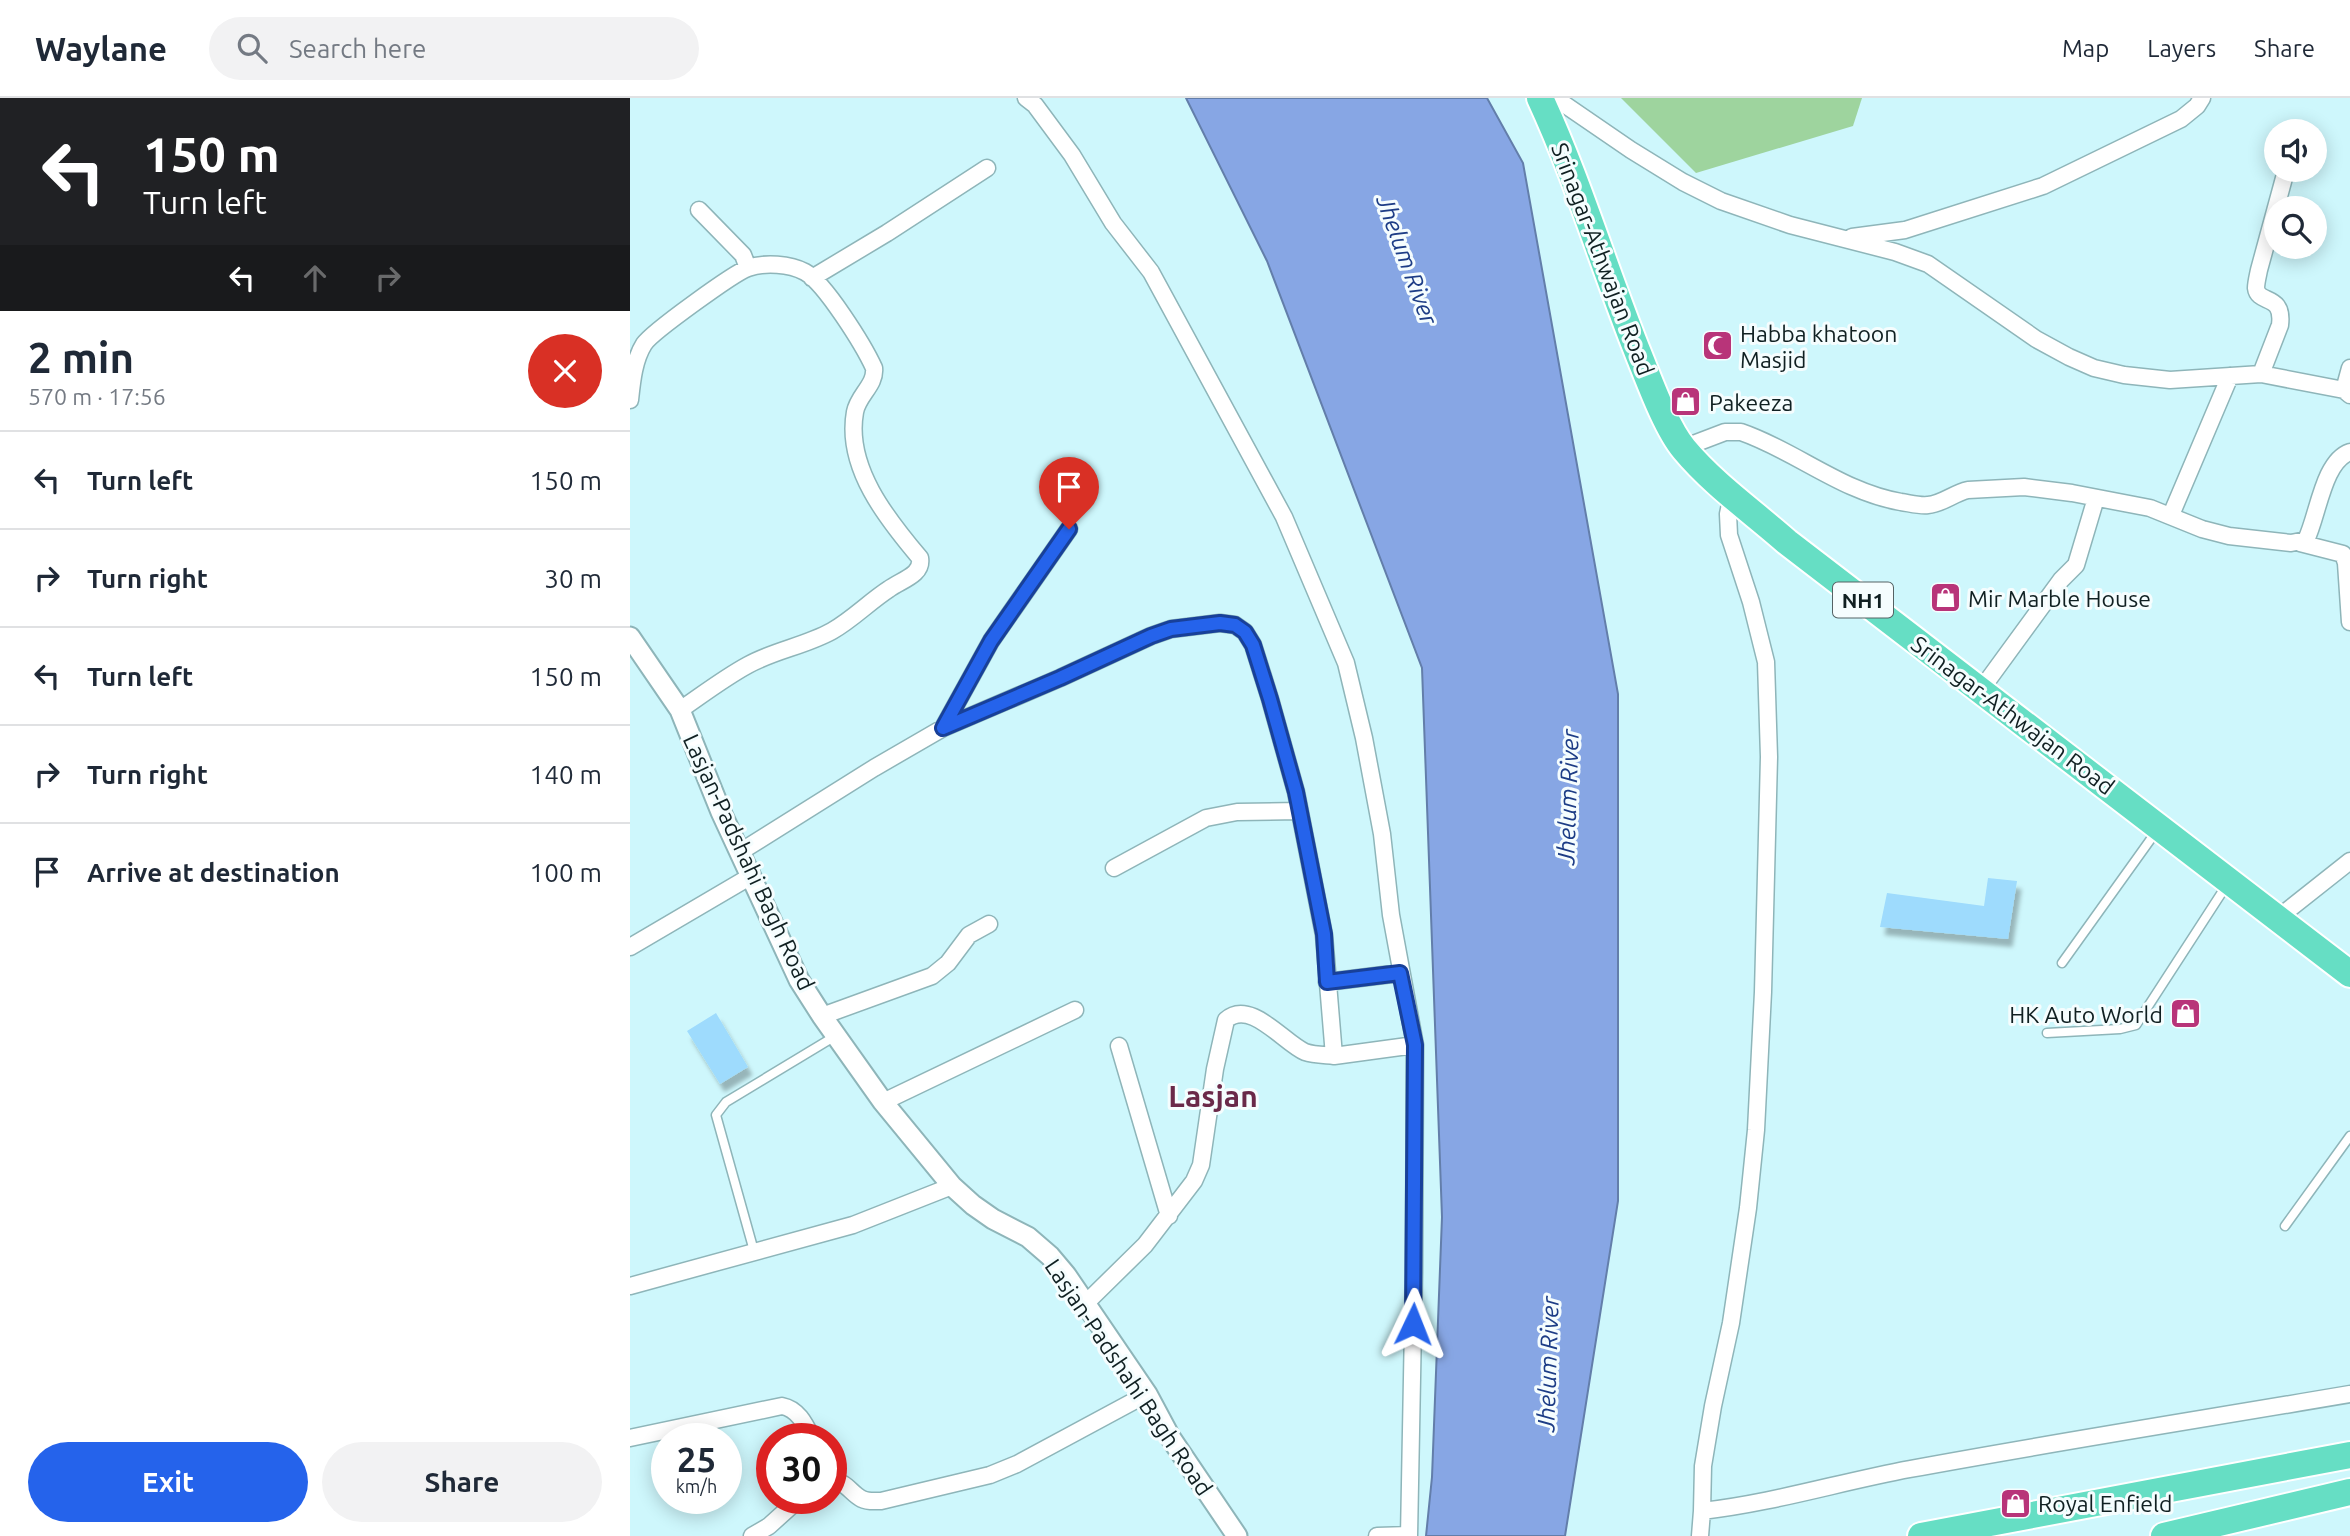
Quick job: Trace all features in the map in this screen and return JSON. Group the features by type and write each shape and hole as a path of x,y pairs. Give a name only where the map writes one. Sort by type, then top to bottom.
{"highway":[{"name":"Srinagar-Athwajan Road","path":"1540,98 1574,177 1620,310 1662,410 1683,448 1787,542 2350,974"},
{"path":"1920,1536 2350,1455"},
{"path":"2164,1536 2350,1492"}],"street":[{"path":"1026,98 1035,105 1072,155 1113,223 1151,272 1284,517 1346,663 1364,738 1381,834 1400,973 1415,1045 1409,1536 1377,1536"},
{"path":"1555,98 1630,150 1712,196 1790,225 1895,252 1928,264 2036,339 2094,368 2124,375 2170,380 2261,374 2347,392 2350,368"},
{"path":"1839,237 1905,230 2043,186 2182,119 2202,98"},
{"path":"812,278 987,168"},
{"path":"2261,374 2281,317 2274,303 2259,296 2256,291 2259,270 2283,182"},
{"path":"699,210 743,255 748,268"},
{"path":"630,400 638,357 645,343 652,335 734,275 748,268 775,265 808,273 836,308 874,368 872,382 863,392 856,410 855,437 858,456 865,481 873,495 894,527 920,558 921,566 918,571 885,591 832,631 754,662 680,709"},
{"path":"2171,515 2230,376"},
{"path":"1683,448 1725,432 1741,432 1868,494 1926,506 1937,504 1959,492 2024,487 2150,508 2202,529 2229,536 2300,543 2343,554 2350,622"},
{"path":"2300,543 2306,540 2310,532 2325,481 2342,454 2350,452"},
{"path":"1700,1536 1703,1466 1731,1323 1749,1195 1756,1130 1763,992 1769,757 1766,663 1751,602 1729,535 1728,514 1732,495"},
{"path":"1980,691 2061,580 2076,565 2096,498"},
{"path":"943,728 991,641 1069,529"},
{"path":"740,852 943,728 1151,636 1220,623 1235,625 1245,632 1253,645 1299,811 1324,934 1334,1056"},
{"name":"Lasjan-Padshahi Bagh Road","path":"630,637 680,709 721,812 799,980 822,1016 883,1102 952,1186 972,1205 1028,1237 1050,1256 1086,1303 1147,1394 1170,1437 1237,1536"},
{"path":"1115,868 1206,818 1237,812 1299,811"},
{"path":"2277,918 2350,861"},
{"path":"630,947 751,876"},
{"path":"822,1016 932,976 948,963 969,935 989,924"},
{"path":"1327,982 1400,973"},
{"path":"883,1102 1075,1010"},
{"path":"1086,1303 1145,1245 1195,1181 1201,1165 1215,1069 1226,1020 1236,1015 1251,1016 1307,1052 1334,1056 1415,1045"},
{"path":"1119,1046 1169,1216"},
{"path":"630,1286 853,1224 952,1186"},
{"path":"847,1486 860,1498 881,1501 990,1475 1017,1464 1147,1394"},
{"path":"1702,1511 1774,1500 1832,1485 1994,1454 2350,1394"},
{"path":"630,1438 782,1406 790,1408 803,1423"},
{"path":"751,1536 769,1526 782,1514"}],"lane":[{"path":"2062,963 2159,827"},
{"path":"2047,1033 2131,1028 2136,1025 2230,881"},
{"path":"754,1251 716,1115 726,1102 837,1035"},
{"path":"2285,1226 2350,1136"}],"green space":[{"path":"1621,98 1862,98 1853,126 1696,173"}],"water":[{"name":"Jhelum River","path":"1186,98 1487,98 1523,163 1618,694 1618,1201 1565,1536 1426,1536 1432,1477 1442,1217 1422,668 1267,261"}],"building":[{"path":"1988,878 2017,881 2008,939 1880,927 1887,893 1984,906"},
{"path":"716,1013 748,1067 720,1084 687,1031"}],"place":[{"name":"Habba khatoon Masjid","path":"1717,346"},
{"name":"Pakeeza","path":"1686,402"},
{"name":"Mir Marble House","path":"1945,598"},
{"name":"HK Auto World","path":"2186,1014"},
{"name":"Royal Enfield","path":"2015,1503"}],"district":[{"name":"Lasjan","path":"1213,1096"}],"route":[{"path":"1069,529 991,641 943,728 1171,629 1220,623 1235,625 1245,632 1253,645 1296,792 1319,903 1327,982 1400,973 1415,1045 1413,1324"}]}
